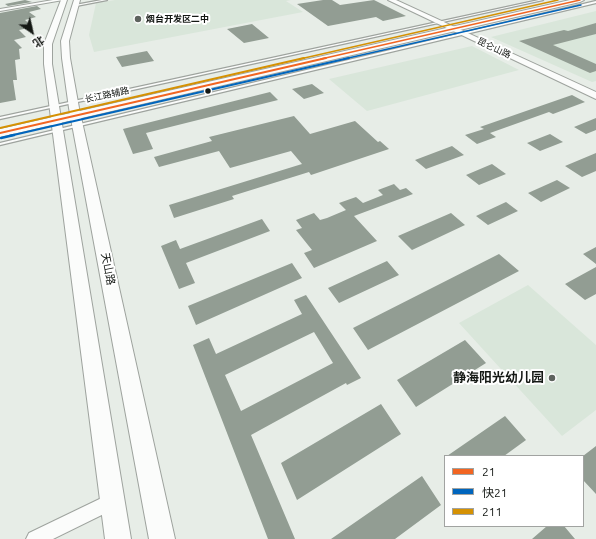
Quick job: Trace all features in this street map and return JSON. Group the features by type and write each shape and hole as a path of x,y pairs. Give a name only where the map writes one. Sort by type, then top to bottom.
{"main road":[{"path":"451,27 558,0"},
{"path":"0,133 76,113 451,27 580,0"},
{"path":"0,125 55,118"}],"street":[{"path":"0,10 62,0 48,44 48,64 118,539"},
{"name":"昆仑山路","path":"391,0 596,92"},
{"name":"昆仑山路","path":"396,0 596,96"},
{"name":"天山路","path":"77,2 65,41 66,58 162,539"},
{"path":"35,539 112,501"}],"lane":[{"path":"77,2 106,0"},
{"name":"长江路辅路","path":"451,27 542,0"},
{"name":"长江路辅路","path":"0,144 55,118 451,27 596,2"},
{"name":"长江路辅路","path":"0,118 55,118"}],"shaded area":[{"path":"115,0 291,0 286,1 303,12 94,52 89,35 96,3"},
{"path":"596,11 596,81 592,82 491,37"},
{"path":"472,46 519,70 367,111 329,79"},
{"name":"静海阳光幼儿园","path":"528,285 596,345 596,410 562,436 459,323"}],"building":[{"path":"25,0 32,2 8,6 5,4"},
{"path":"332,0 340,5 374,0 406,16 383,21 376,17 328,26 297,4"},
{"path":"37,6 41,9 29,12 36,17 25,20 33,27 19,30 26,37 14,40 22,48 19,49 20,59 15,60 17,80 13,80 16,100 0,103 0,13"},
{"path":"596,23 596,34 553,45 596,64 596,71 590,73 519,41 564,30 568,31"},
{"path":"252,24 269,38 244,43 227,29"},
{"path":"147,51 154,61 122,67 116,57"},
{"path":"312,84 324,93 304,99 292,89"},
{"path":"270,92 278,100 146,133 153,149 133,154 123,129"},
{"path":"572,95 585,102 553,114 549,112 490,133 496,137 477,144 465,135 484,129 480,127"},
{"path":"294,116 310,134 355,121 378,142 380,141 389,149 311,175 309,172 232,196 234,199 174,218 169,205 302,164 291,151 230,168 219,151 159,167 154,157 212,141 209,137"},
{"path":"596,118 596,130 586,134 574,127"},
{"path":"550,134 563,142 540,151 527,143"},
{"path":"452,146 464,155 426,169 415,160"},
{"path":"596,153 596,171 582,177 565,166"},
{"path":"492,164 506,174 479,185 466,175"},
{"path":"557,180 570,188 541,202 528,193"},
{"path":"394,184 400,190 406,188 413,194 354,216 377,241 314,268 304,253 312,250 296,230 302,228 296,220 314,213 320,220 327,218 346,210 339,203 356,197 363,203 383,195 378,190"},
{"path":"506,202 518,211 488,225 476,216"},
{"path":"451,213 465,225 412,250 398,236"},
{"path":"262,219 270,231 186,263 195,283 179,289 161,246 176,240 180,249"},
{"path":"596,247 596,264 583,254"},
{"path":"499,254 519,271 368,350 353,328"},
{"path":"387,261 399,275 339,303 328,288"},
{"path":"292,263 302,278 196,325 188,306"},
{"path":"596,267 596,294 585,300 565,284"},
{"path":"306,295 361,378 347,385 346,383 251,435 295,539 268,539 193,345 209,338 216,354 302,314 294,300","holes":["314,332 333,363 241,411 225,375"]},
{"path":"465,340 486,363 416,407 397,380"},
{"path":"381,404 401,434 297,500 281,463"},
{"path":"505,416 526,440 505,455 448,455"},
{"path":"596,446 596,494 584,481 584,455"},
{"path":"422,476 441,505 395,539 331,539"},
{"path":"546,527 565,527 575,539 532,539"}],"transit line":[{"name":"211","path":"0,128 558,0"},
{"name":"21","path":"0,133 580,0"},
{"name":"快21","path":"1,138 581,5"}],"place":[{"name":"烟台开发区二中","path":"138,19"},
{"name":"静海阳光幼儿园","path":"552,378"}]}
